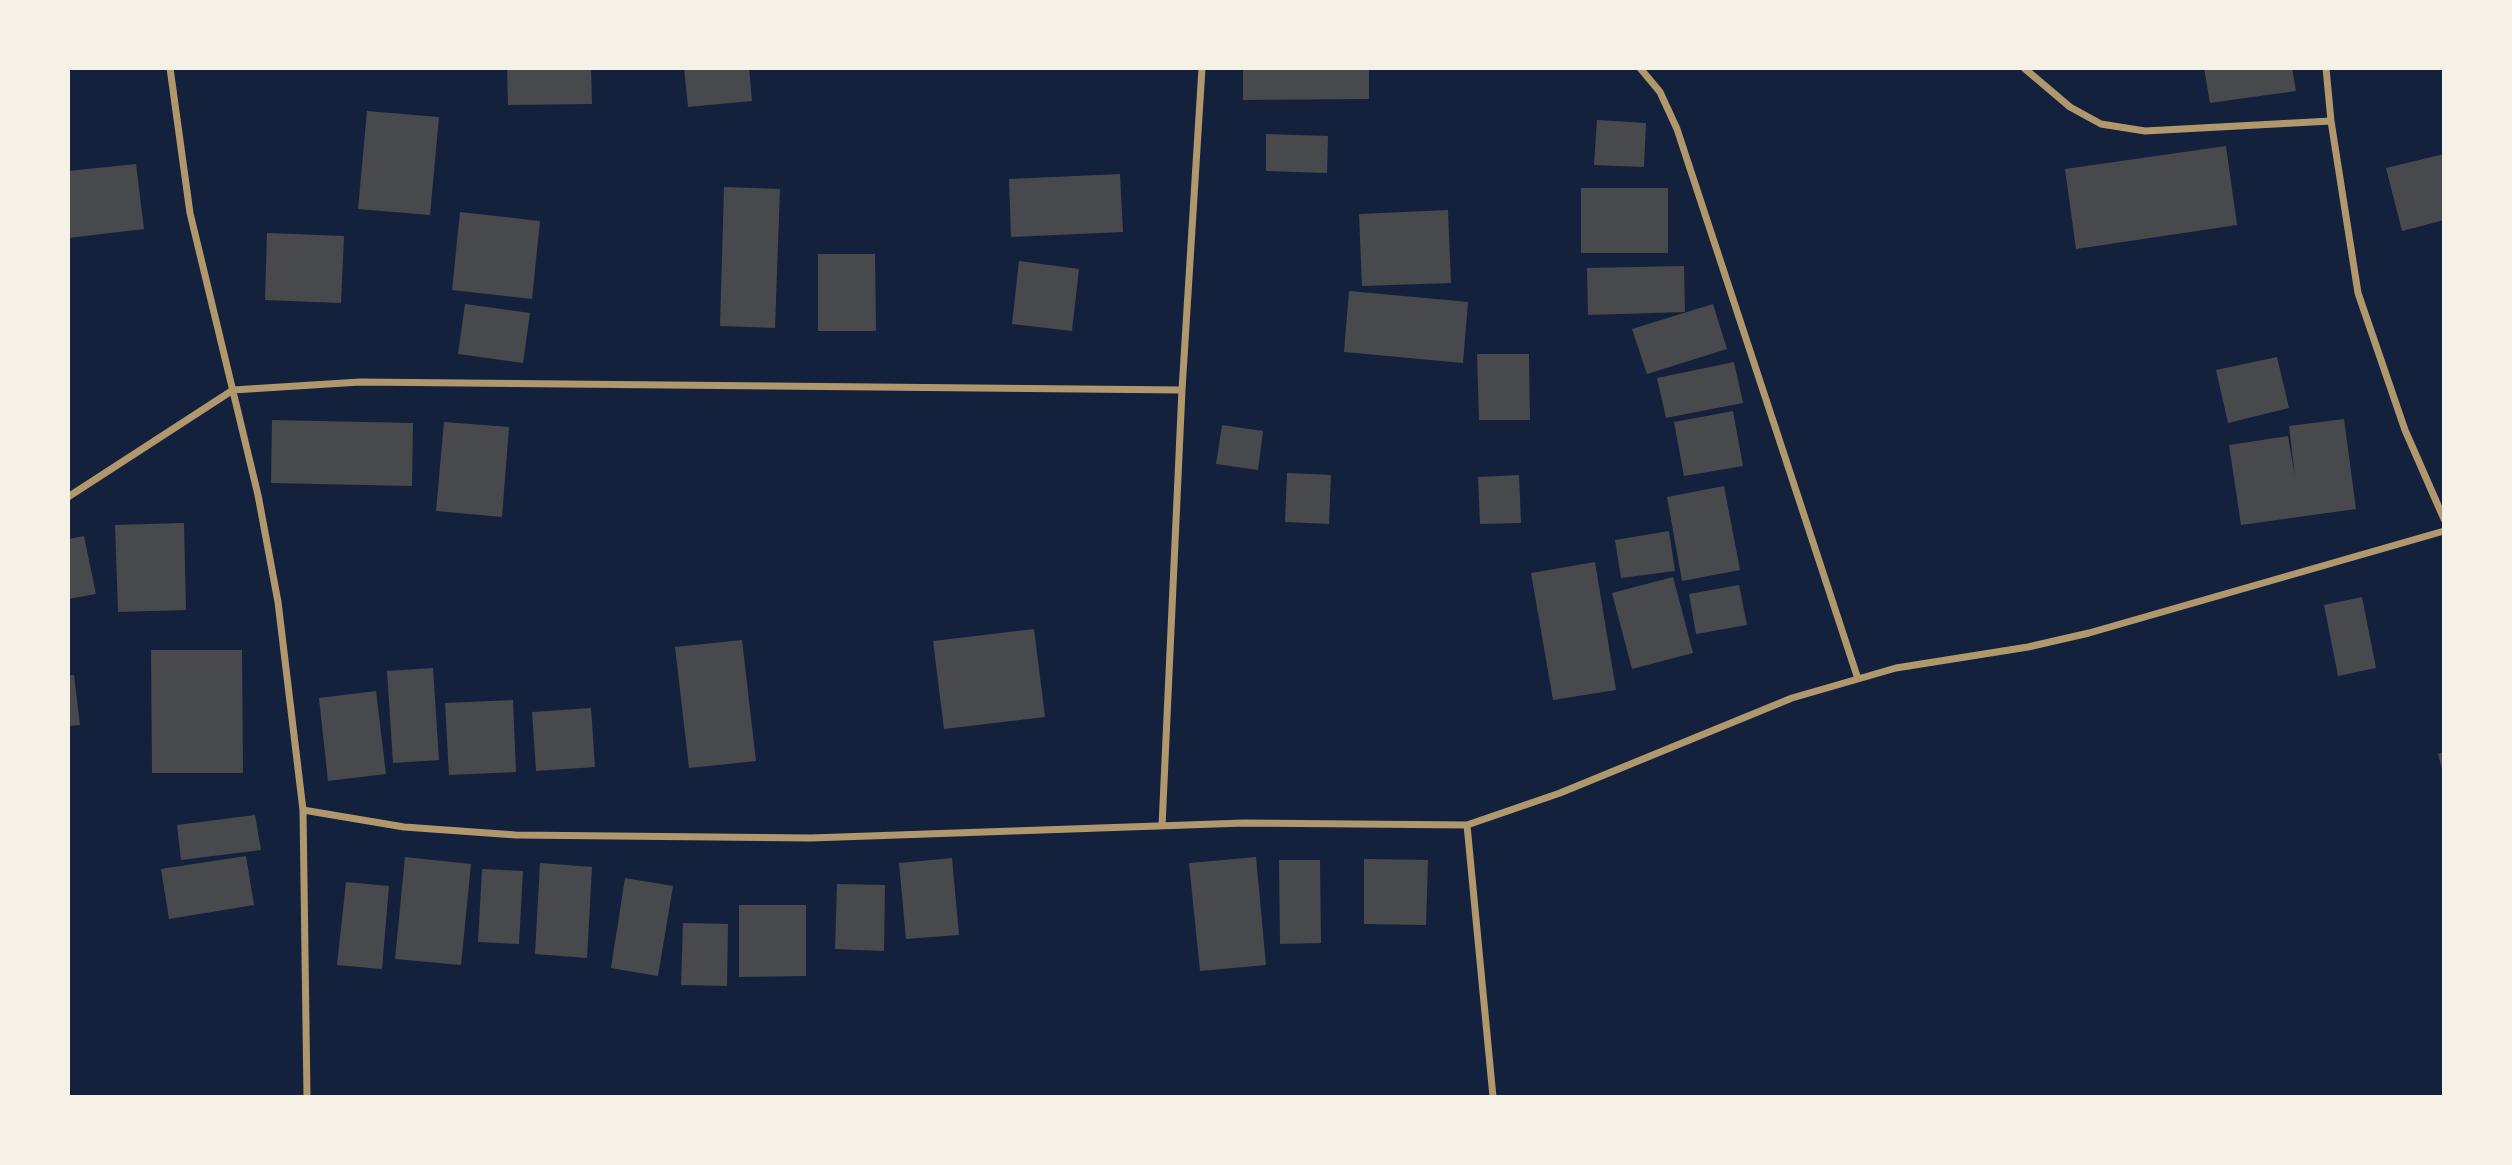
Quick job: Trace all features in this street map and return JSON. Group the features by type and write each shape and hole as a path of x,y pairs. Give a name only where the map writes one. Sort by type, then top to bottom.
{"street":[{"path":"170,68 190,213 258,495 278,602 303,810 307,1097"},
{"path":"1162,826 1181,390 1202,68"},
{"path":"1640,68 1660,92 1677,129 1858,679"},
{"path":"2024,68 2070,107 2101,124 2145,131 2331,121"},
{"path":"2326,68 2331,121 2358,293 2400,419 2444,519"},
{"path":"68,497 233,390 374,383 1181,390"},
{"path":"303,810 404,827 516,835 811,838 1162,826 1467,825 1527,806 1792,698 1896,668 2028,647 2089,633 2444,531"},
{"path":"1467,825 1493,1097"}],"building":[{"path":"507,68 591,68 592,104 508,105"},
{"path":"684,68 749,68 752,101 688,107"},
{"path":"1243,68 1369,68 1369,99 1243,100"},
{"path":"2204,68 2292,68 2296,91 2210,103"},
{"path":"367,111 439,117 430,215 358,209"},
{"path":"1597,120 1646,123 1644,167 1594,165"},
{"path":"1266,134 1328,136 1327,173 1266,171"},
{"path":"2226,146 2237,225 2076,249 2065,169"},
{"path":"2444,154 2444,220 2402,231 2386,168"},
{"path":"136,164 144,229 68,238 68,171"},
{"path":"1120,174 1123,232 1011,237 1009,179"},
{"path":"724,187 780,189 775,328 720,326"},
{"path":"1581,188 1668,188 1668,253 1581,253"},
{"path":"1448,210 1451,283 1362,286 1359,214"},
{"path":"460,212 540,221 532,299 452,290"},
{"path":"267,233 344,236 341,303 265,300"},
{"path":"818,254 875,254 876,331 818,331"},
{"path":"1019,261 1079,269 1072,331 1012,324"},
{"path":"1684,266 1685,312 1588,315 1587,268"},
{"path":"1349,291 1468,302 1463,363 1344,352"},
{"path":"465,304 530,313 523,363 458,354"},
{"path":"1713,304 1727,349 1647,374 1632,329"},
{"path":"1477,354 1529,354 1530,420 1479,420"},
{"path":"2277,357 2289,408 2228,423 2216,370"},
{"path":"1734,362 1743,403 1666,418 1657,378"},
{"path":"1733,411 1743,466 1684,476 1674,422"},
{"path":"2344,419 2356,509 2241,525 2229,445 2288,436 2295,477 2289,426"},
{"path":"272,420 413,423 412,486 271,483"},
{"path":"444,422 509,427 502,517 436,511"},
{"path":"1222,425 1263,431 1258,470 1216,464"},
{"path":"1287,473 1331,475 1329,524 1285,522"},
{"path":"1519,475 1521,523 1480,524 1478,477"},
{"path":"1724,486 1740,570 1682,581 1667,497"},
{"path":"184,523 186,610 118,612 115,525"},
{"path":"1669,531 1675,571 1621,578 1615,540"},
{"path":"84,536 96,594 68,599 68,539"},
{"path":"1595,562 1616,690 1553,700 1531,573"},
{"path":"1673,577 1693,653 1632,669 1612,593"},
{"path":"1739,585 1747,625 1696,634 1689,594"},
{"path":"2362,597 2376,668 2338,676 2324,605"},
{"path":"1034,629 1045,717 944,729 933,641"},
{"path":"742,640 756,761 689,768 675,647"},
{"path":"151,650 242,650 243,773 152,773"},
{"path":"433,668 439,760 393,763 387,671"},
{"path":"68,675 74,675 80,725 68,726"},
{"path":"376,691 386,774 328,781 319,698"},
{"path":"513,700 516,772 449,775 445,703"},
{"path":"591,708 595,767 536,771 532,712"},
{"path":"2444,752 2444,773 2443,773 2438,754"},
{"path":"255,815 261,850 181,860 177,825"},
{"path":"246,856 254,905 169,919 161,869"},
{"path":"405,857 471,864 461,965 395,959"},
{"path":"1256,857 1266,965 1200,971 1189,863"},
{"path":"952,858 959,935 906,939 899,863"},
{"path":"1364,859 1428,860 1426,925 1364,924"},
{"path":"1279,860 1320,860 1321,943 1280,944"},
{"path":"540,863 592,867 587,958 535,954"},
{"path":"482,869 523,871 519,944 478,942"},
{"path":"625,878 673,886 658,976 611,968"},
{"path":"346,882 389,886 382,969 337,965"},
{"path":"837,884 885,885 884,951 835,949"},
{"path":"739,905 806,905 806,976 739,977"},
{"path":"683,923 728,924 727,986 681,985"}]}
